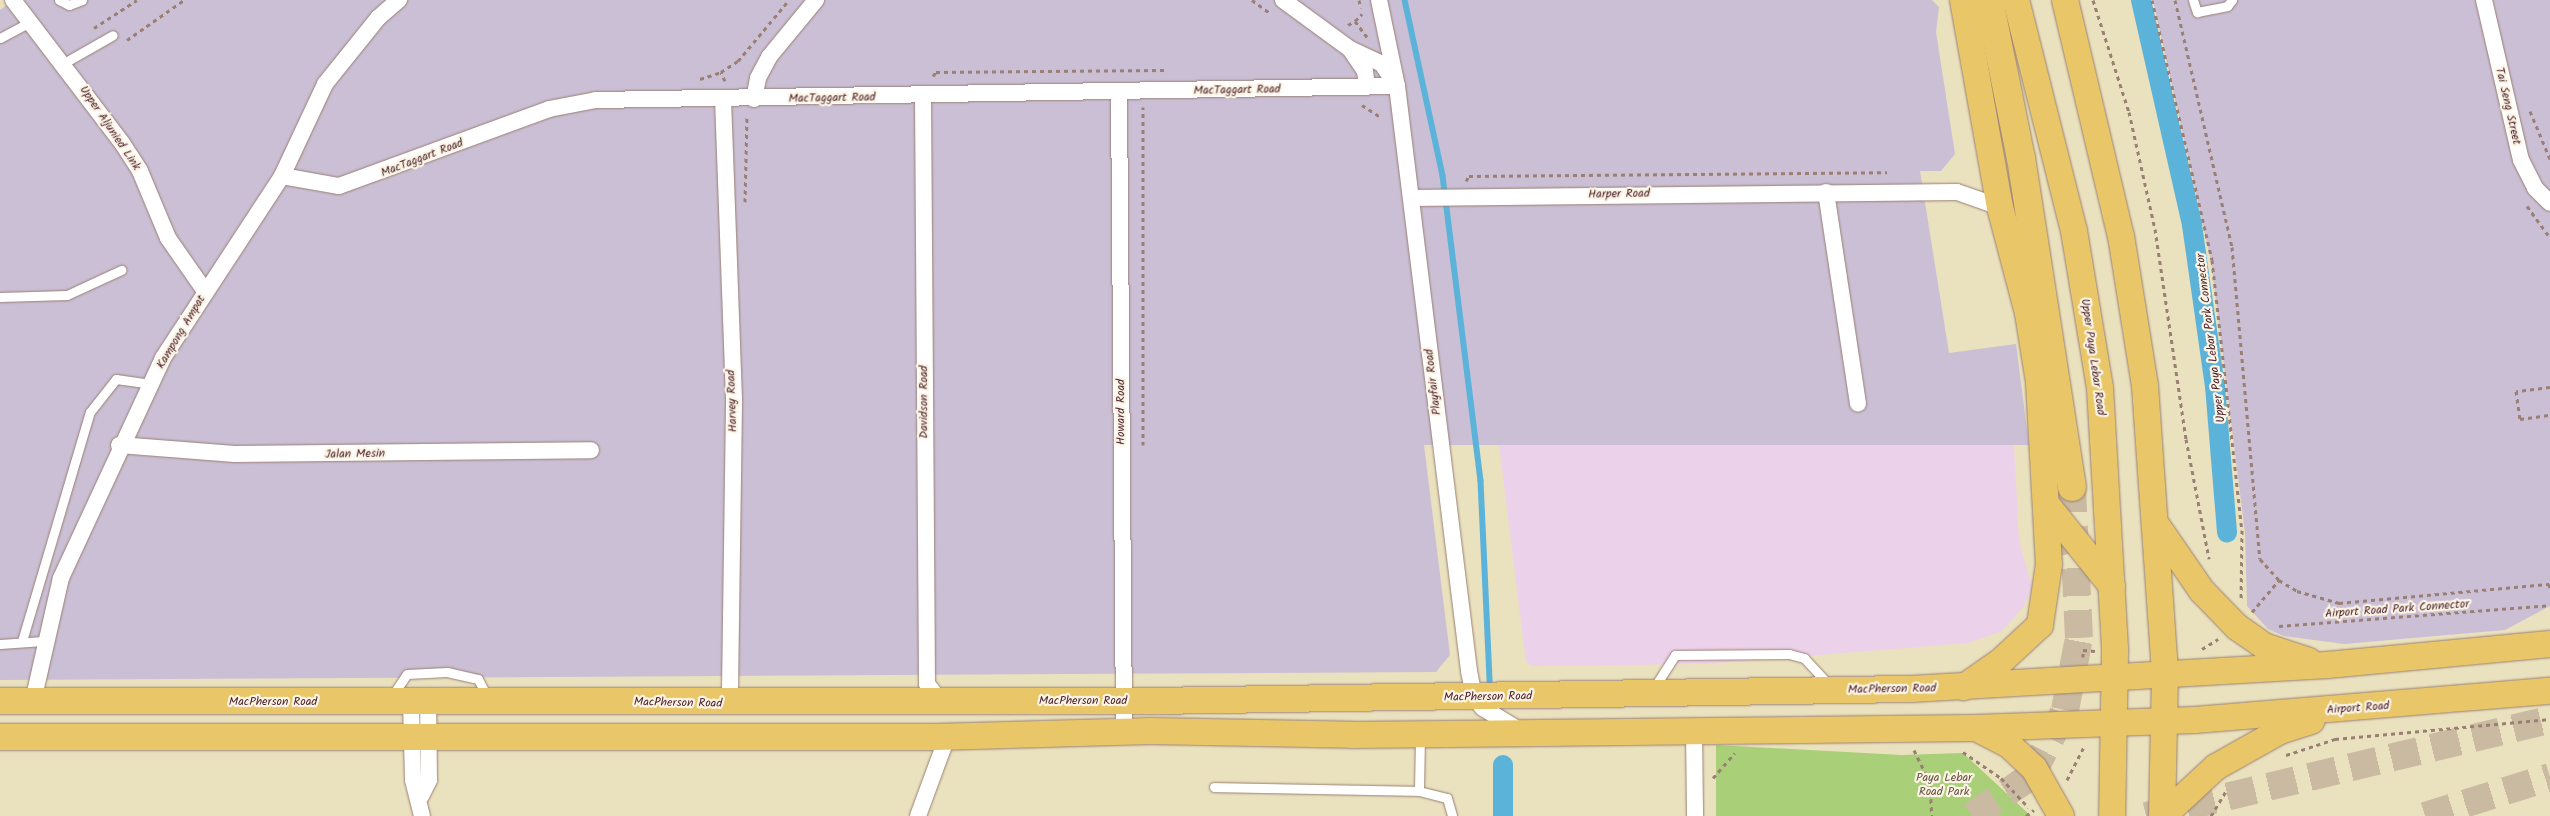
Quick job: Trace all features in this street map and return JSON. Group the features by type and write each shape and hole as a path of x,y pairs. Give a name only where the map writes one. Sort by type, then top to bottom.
{"highway":[{"path":"1989,0 2021,158 2072,487"}],"main road":[{"path":"1963,0 2000,207 2028,313 2038,382 2047,504 2049,564 2040,625 2000,662 1963,687"},
{"name":"Upper Paya Lebar Road","path":"2016,0 2074,232 2098,378 2112,586 2115,677 2112,816"},
{"path":"2069,3 2134,297 2156,526 2165,675 2162,816"},
{"path":"2047,504 2112,586"},
{"path":"2156,526 2202,591 2238,627 2264,646 2327,665"},
{"path":"2165,675 2327,665 2550,644"},
{"name":"MacPherson Road","path":"0,701 410,702 488,699 730,704 1474,697 1963,687 2165,675"},
{"name":"Airport Road","path":"2165,721 2350,709 2550,691"},
{"path":"2162,816 2216,767 2280,731 2350,709"},
{"path":"0,737 420,735 941,737 1124,732 1420,734 1976,728 2115,721 2165,721"},
{"path":"1976,728 2008,744 2034,768 2061,816"}],"street":[{"name":"Upper Aljunied Link","path":"13,0 64,63 140,171 168,238 205,291"},
{"name":"Kampong Ampat","path":"33,701 43,641 61,578 119,445 151,384 205,291 282,176 325,84 378,18 399,0"},
{"path":"754,99 758,78 769,57 816,0"},
{"path":"1283,0 1350,49 1382,64 1397,86"},
{"name":"Playfair Road","path":"1379,0 1397,86 1474,697"},
{"name":"Tai Seng Street","path":"2484,0 2521,160 2535,188 2550,203"},
{"path":"1350,49 1365,71 1367,87"},
{"name":"MacTaggart Road","path":"282,176 339,186 549,109 596,100 754,99 1397,86"},
{"name":"Howard Road","path":"1119,92 1124,732"},
{"name":"Davidson Road","path":"923,96 927,684 941,702"},
{"name":"Harvey Road","path":"729,99 734,404 730,704"},
{"name":"Harper Road","path":"1411,198 1889,191 1957,192 2000,207"},
{"path":"1826,192 1858,404"},
{"name":"Jalan Mesin","path":"119,445 235,454 591,450"},
{"path":"1474,697 1514,729 1531,733"},
{"path":"410,702 420,735 429,780 420,796 422,816"},
{"path":"1694,731 1695,816"},
{"path":"918,816 941,737"},
{"path":"908,816 927,780"}],"lane":[{"path":"59,0 69,5 82,0"},
{"path":"2193,0 2197,12 2227,6 2232,0"},
{"path":"0,38 30,22"},
{"path":"64,63 113,35"},
{"path":"0,297 67,296 121,270"},
{"path":"22,641 90,412 116,379 151,384"},
{"path":"0,644 43,641"},
{"path":"1650,693 1660,672 1675,654 1789,654 1804,658 1834,690"},
{"path":"410,702 406,674 447,672 478,679 488,699"},
{"path":"1419,791 1420,734"},
{"path":"1214,787 1419,791 1447,798 1452,816"}],"path":[{"path":"121,44 184,0"},
{"path":"729,99 721,72 738,60 789,0"},
{"path":"1355,21 1363,17 1359,0"},
{"path":"2093,0 2129,112 2155,229 2186,439 2211,568"},
{"name":"Upper Paya Lebar Park Connector","path":"2152,0 2212,260 2242,530 2241,604"},
{"path":"2175,0 2232,247 2260,559 2279,580 2298,591 2339,603 2549,584 2550,588"},
{"path":"1143,92 1143,445"},
{"path":"1355,105 1382,117 1384,127"},
{"path":"1458,197 1469,176 1887,172"},
{"path":"2550,387 2516,391 2520,418 2550,415"},
{"path":"2244,611 2247,618 2279,580"},
{"name":"Airport Road Park Connector","path":"2275,627 2550,605"},
{"path":"2276,759 2335,739 2550,719"},
{"path":"1919,744 1911,744 1930,783 1932,816"},
{"path":"1713,783 1713,775 1742,745"},
{"path":"1958,748 2001,778 2032,811 2026,816"},
{"path":"2211,816 2232,786"}],"shaded area":[{"path":"13,0 1932,0 1939,7 1936,32 1955,154 1941,171 1920,171 1949,353 2016,344 2029,445 1424,445 1450,655 1436,672 0,680 0,10"},
{"path":"2153,0 2550,0 2550,606 2505,630 2344,644 2284,636 2268,629 2247,606 2245,533 2211,261"},
{"path":"1499,445 2014,445 2019,541 2032,587 2024,606 2002,631 1968,643 1705,664 1531,666 1526,662"}],"green space":[{"name":"Paya Lebar Road Park","path":"1716,745 1901,755 1963,753 2031,816 1716,816"}],"waterway":[{"path":"1405,0 1443,176 1481,481 1490,681"},
{"path":"2141,0 2192,225 2215,386 2227,533"},
{"path":"1503,765 1503,816"}],"tunnel":[{"path":"1972,816 2031,776 2065,710 2079,638 2072,487"},
{"path":"2146,816 2550,720"},
{"path":"2425,816 2550,777"}]}
